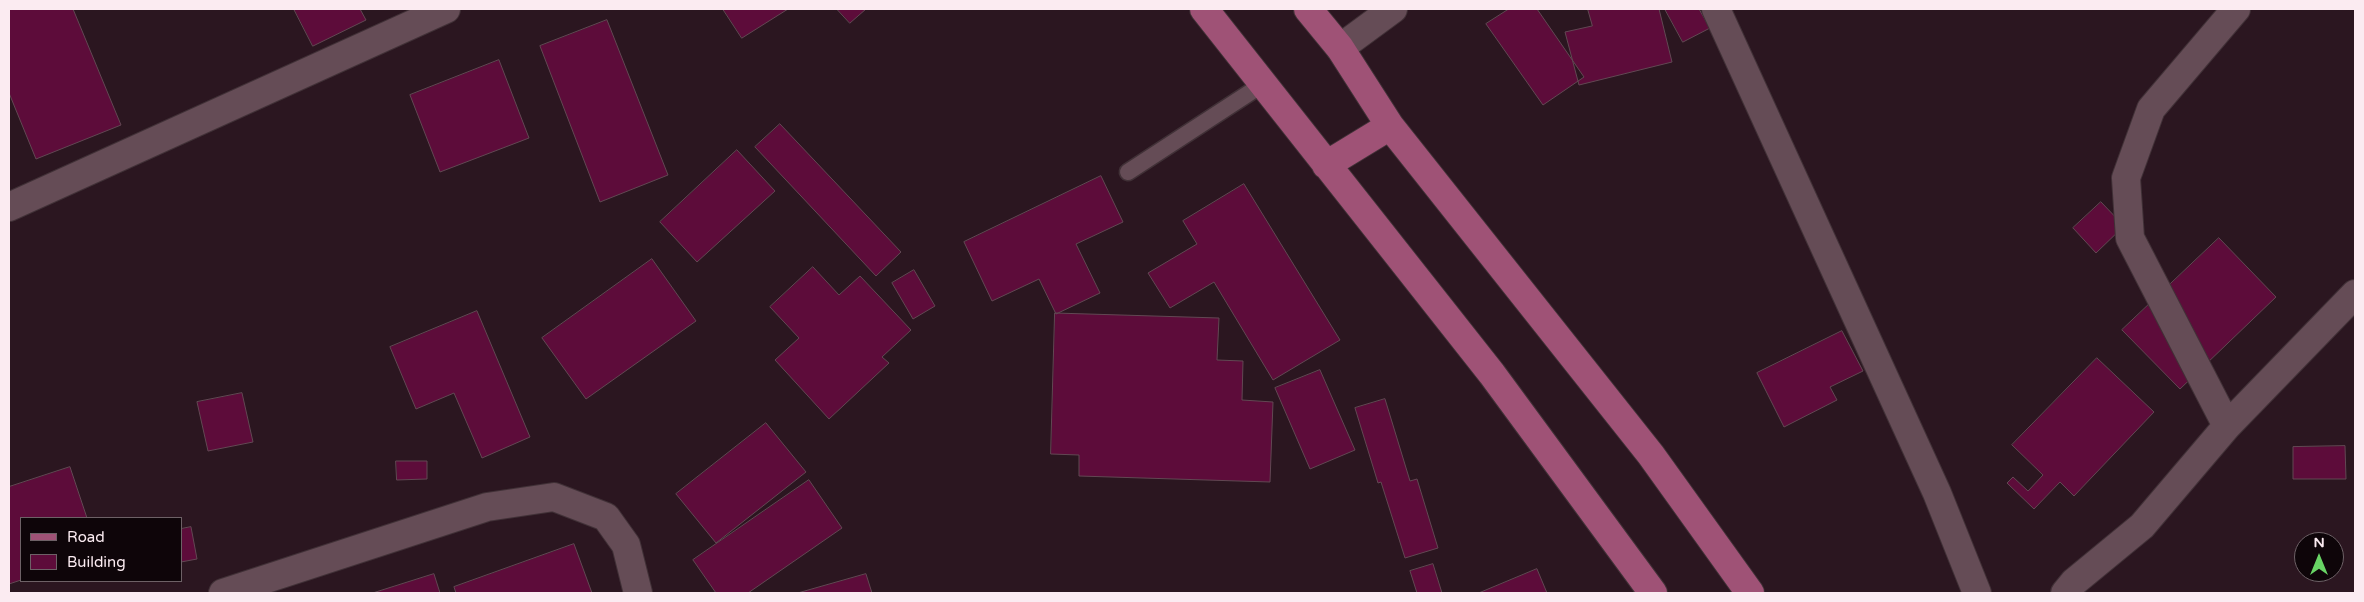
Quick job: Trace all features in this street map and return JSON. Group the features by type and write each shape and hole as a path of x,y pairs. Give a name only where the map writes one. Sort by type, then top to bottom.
{"main road":[{"path":"1204,9 1492,374 1654,593"},
{"path":"1308,9 1340,48 1390,126 1651,455 1750,593"},
{"path":"1326,165 1390,126"}],"street":[{"path":"9,206 446,9"},
{"path":"1340,48 1392,9"},
{"path":"1716,9 1937,493 1978,593"},
{"path":"2227,426 2130,238 2126,178 2152,109 2236,9"},
{"path":"2065,593 2074,582 2142,526 2227,426 2355,294"},
{"path":"223,593 486,507 554,497 606,516 626,544 638,593"}],"lane":[{"path":"1128,172 1263,84"}],"building":[{"path":"9,9 73,9 121,125 36,159 9,93"},
{"path":"294,9 360,9 366,20 313,46"},
{"path":"723,9 788,9 742,38"},
{"path":"837,9 866,9 850,23"},
{"path":"1509,9 1537,9 1584,77 1543,105 1486,24"},
{"path":"1588,9 1659,9 1672,62 1579,85 1565,32 1592,26"},
{"path":"1665,9 1699,9 1710,28 1683,42"},
{"path":"607,20 668,175 600,202 540,46"},
{"path":"499,60 529,138 440,172 410,95"},
{"path":"780,124 901,252 876,276 755,147"},
{"path":"737,150 775,191 697,262 660,222"},
{"path":"1101,176 1123,222 1076,244 1100,293 1056,314 1039,279 992,301 964,242"},
{"path":"1244,184 1340,340 1273,380 1214,282 1170,308 1148,273 1197,244 1183,221"},
{"path":"2101,202 2124,226 2096,253 2073,228"},
{"path":"2219,238 2276,297 2180,389 2122,330"},
{"path":"652,259 696,321 586,399 542,338"},
{"path":"813,267 839,295 860,276 911,330 882,357 889,363 829,419 775,360 799,338 770,307"},
{"path":"914,270 935,306 913,319 892,283"},
{"path":"477,311 530,437 482,458 454,393 416,409 390,347"},
{"path":"1055,313 1219,318 1217,360 1243,361 1242,400 1273,402 1270,482 1079,476 1079,455 1051,454"},
{"path":"1842,331 1863,371 1830,387 1837,400 1784,427 1757,373"},
{"path":"2097,358 2154,412 2074,496 2060,482 2034,509 2007,483 2013,477 2028,491 2043,475 2012,445"},
{"path":"1320,370 1355,450 1310,469 1275,388"},
{"path":"242,393 253,442 208,451 197,402"},
{"path":"1385,399 1410,481 1417,479 1438,548 1405,558 1381,482 1378,483 1355,408"},
{"path":"766,423 806,472 716,543 676,494"},
{"path":"2345,446 2346,479 2293,479 2293,447"},
{"path":"396,461 427,461 427,479 397,480"},
{"path":"70,467 87,517 20,517 20,580 9,584 9,487"},
{"path":"809,480 842,528 748,593 716,593 693,560"},
{"path":"191,527 197,559 182,562 182,529"},
{"path":"574,544 592,593 456,593 454,587"},
{"path":"1433,564 1442,593 1417,593 1410,571"},
{"path":"1537,569 1547,593 1479,593"},
{"path":"434,574 440,593 373,593"},
{"path":"866,574 872,593 798,593"}]}
